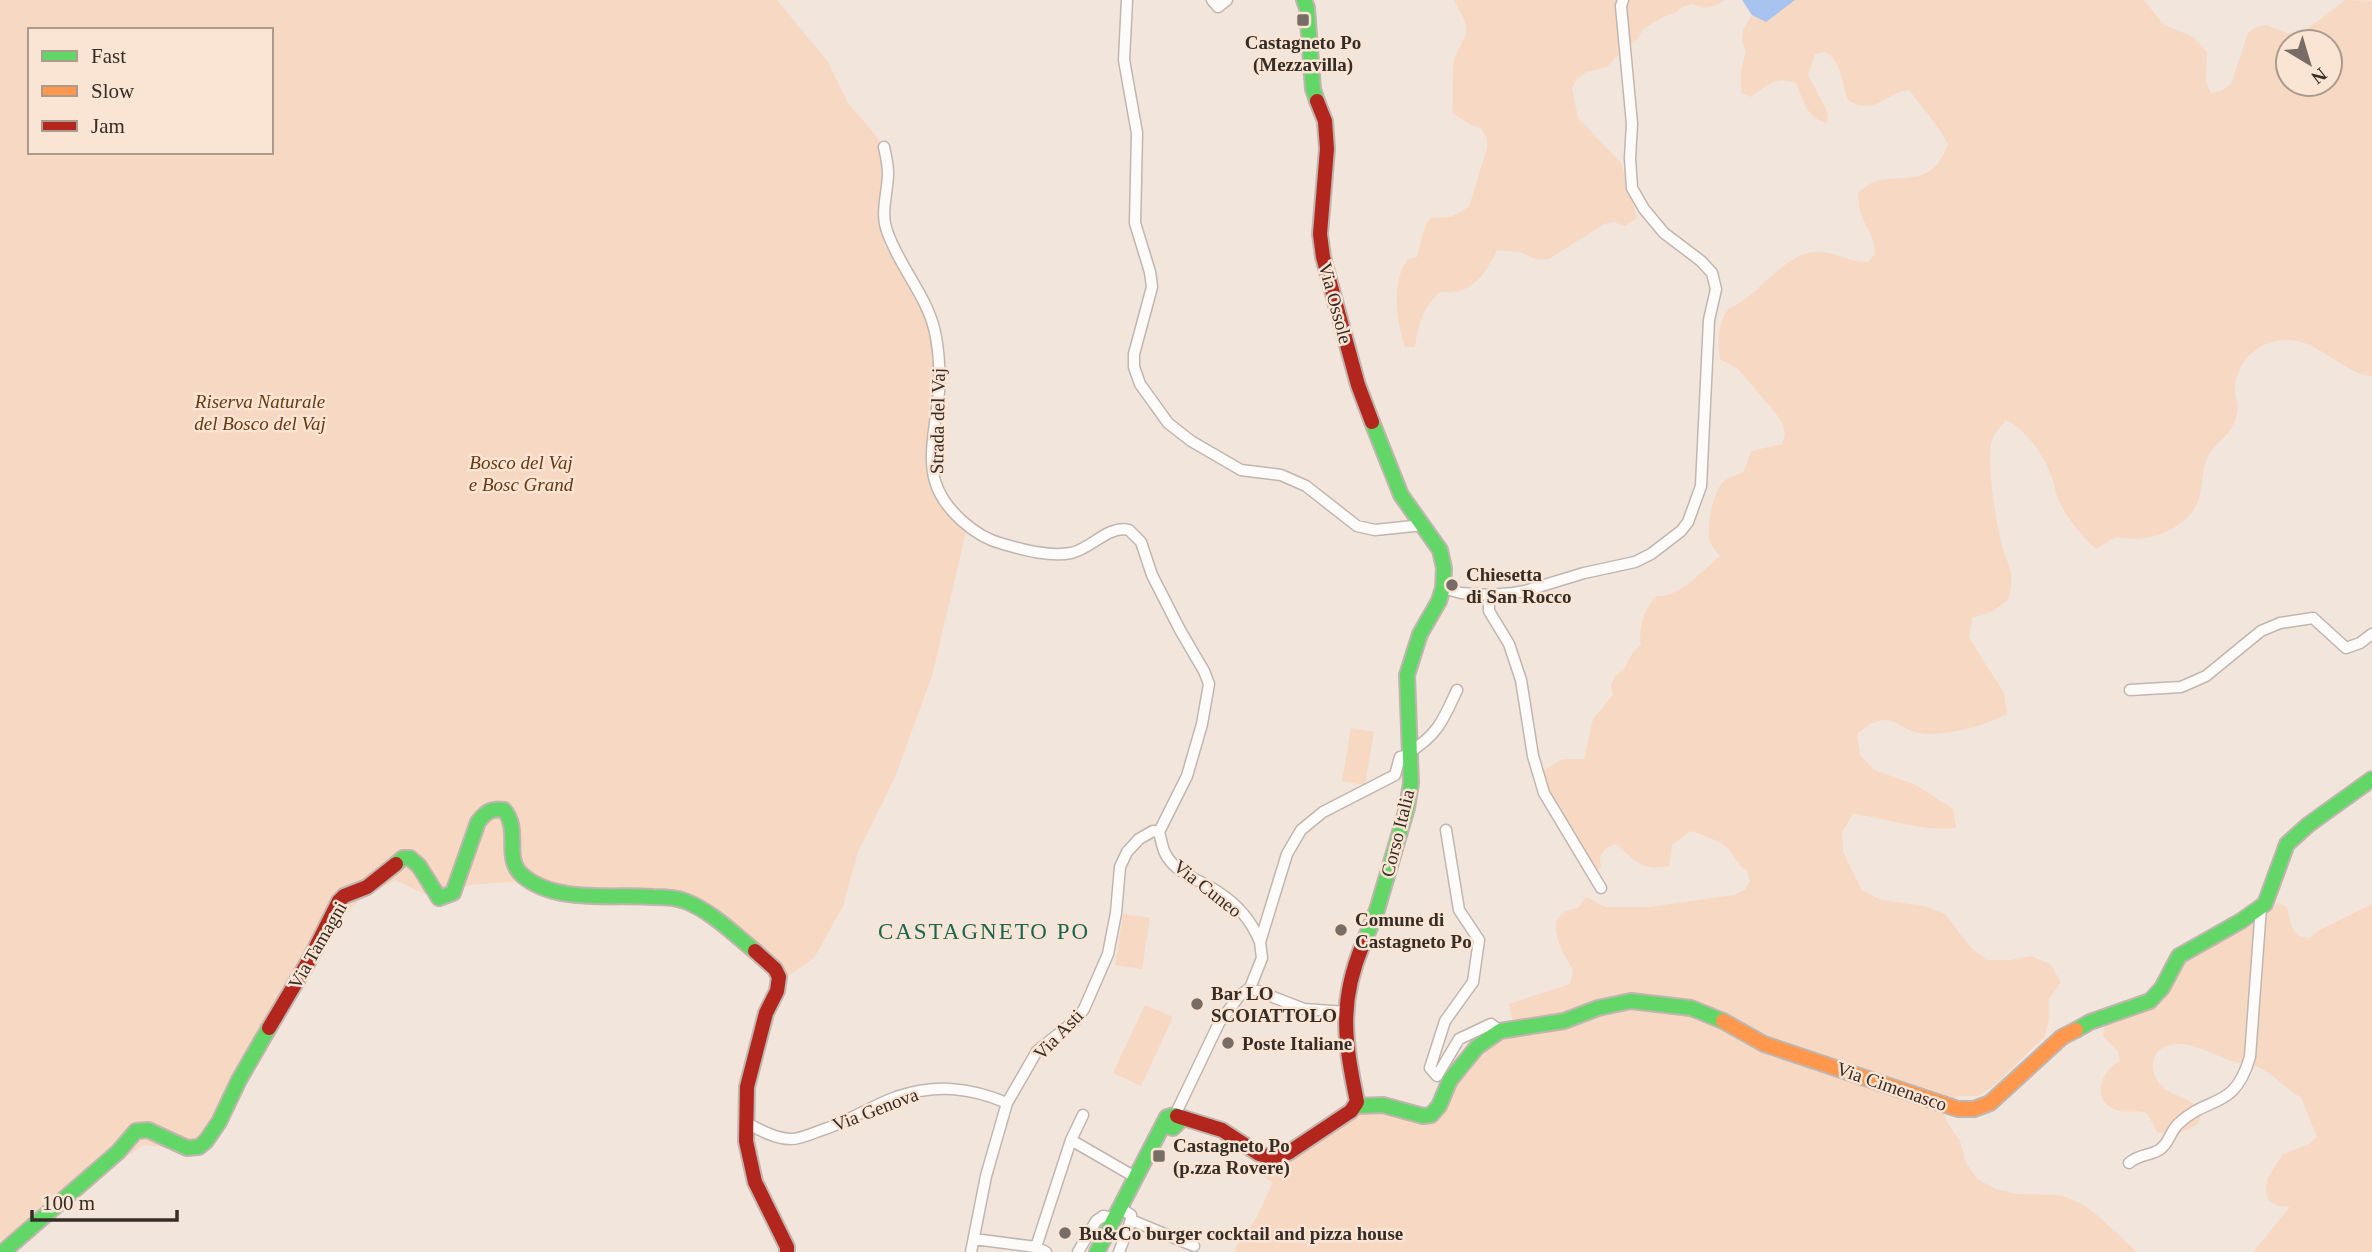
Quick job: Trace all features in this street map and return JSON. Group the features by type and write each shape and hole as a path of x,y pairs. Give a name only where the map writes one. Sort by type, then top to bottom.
{"street":[{"path":"1127,0 1124,60 1137,133 1135,223 1152,287 1134,354 1134,367 1140,384 1168,423 1191,441 1241,470 1281,475 1306,486 1357,526 1375,530 1423,525"},
{"path":"1212,0 1218,7 1227,0"},
{"path":"1443,588 1461,593 1489,595 1525,591 1566,577 1635,562 1651,554 1681,531 1688,522 1701,486 1709,320 1716,289 1712,273 1701,261 1664,233 1644,209 1632,188 1632,124 1621,6 1623,0"},
{"name":"Via Ossole","path":"1307,3 1313,89 1325,121 1327,149 1320,234 1323,257 1358,385 1401,495 1440,551 1444,568 1443,588"},
{"name":"Strada del Vaj","path":"884,147 888,176 885,195 886,228 892,245 923,298 936,339 939,391 933,467 935,482 950,508 972,530 1000,544 1056,554 1073,552 1093,544 1114,530 1129,530 1141,542 1152,575 1204,671 1209,684 1202,724 1187,776 1159,832"},
{"name":"Corso Italia","path":"1356,1106 1345,1012 1353,967 1377,909 1407,808 1410,754 1407,675 1420,634 1431,617 1443,588"},
{"path":"1489,595 1489,611 1509,644 1521,680 1532,756 1544,793 1601,888"},
{"path":"2130,690 2181,687 2206,676 2261,631 2280,623 2313,618 2346,648 2360,643 2372,634"},
{"path":"1097,1252 1135,1177 1155,1143 1174,1121 1219,1023 1240,995 1250,988 1262,958 1260,942 1287,854 1301,830 1322,812 1395,775 1400,757 1410,754 1440,726 1457,690"},
{"path":"2129,1163 2141,1154 2159,1150 2167,1143 2175,1127 2206,1105 2214,1104 2234,1091 2250,1058 2260,907 2265,904 2287,844 2308,825 2372,779"},
{"name":"Via Tamagni","path":"3,1252 118,1152 136,1131 148,1130 187,1148 199,1147 206,1141 311,957 338,901 367,887 403,859 410,858 422,867 439,898 453,892 476,826 492,809 504,810 511,819 514,863 519,873 527,880 566,893 682,900 705,912 775,969 779,976 777,991 766,1013 747,1087 746,1122"},
{"name":"Via Cimenasco","path":"1446,830 1459,910 1479,940 1473,982 1445,1021 1430,1068 1437,1076 1460,1039 1491,1024 1500,1031"},
{"name":"Via Asti","path":"971,1252 986,1176 1007,1103 1037,1051 1076,1020 1084,1009 1108,954 1123,859 1139,839 1153,831 1159,832"},
{"name":"Via Cuneo","path":"1159,832 1166,854 1173,864 1189,877 1219,892 1238,908 1253,925 1260,942"},
{"name":"Via Cimenasco","path":"1356,1106 1383,1105 1423,1116 1430,1115 1439,1106 1450,1080 1477,1047 1500,1031 1564,1021 1598,1008 1631,1001 1691,1008 1736,1027 1764,1044 1958,1109 1974,1109 1990,1103 2062,1037 2090,1022 2150,1001 2162,988 2179,956 2241,921 2260,907"},
{"path":"1250,988 1304,1009 1345,1012"},
{"name":"Via Genova","path":"746,1122 766,1133 792,1139 835,1126 895,1098 928,1089 964,1089 1007,1103"},
{"path":"1174,1121 1197,1122 1231,1134 1253,1150 1271,1157 1286,1153 1343,1118 1356,1106"},
{"path":"974,1239 1041,1250 1071,1140 1083,1115"},
{"path":"746,1122 746,1141 755,1182 787,1252"},
{"path":"1071,1140 1135,1177"},
{"path":"1078,1252 1096,1220 1118,1213 1131,1215 1119,1252"},
{"path":"1131,1220 1194,1246"}],"green space":[{"name":"Bosco del Vaj e Bosc Grand","path":"0,0 777,0 828,62 848,103 883,144 884,245 909,280 934,338 936,396 929,484 944,509 966,532 932,676 895,777 858,852 843,906 814,958 779,982 745,949 709,920 667,901 523,881 470,885 433,898 395,880 359,900 329,933 195,1150 143,1145 107,1171 16,1252 0,1252"},
{"path":"1454,0 1725,0 1703,8 1693,4 1684,6 1665,16 1643,29 1638,38 1607,67 1586,72 1577,79 1572,88 1578,118 1621,163 1637,218 1625,226 1614,222 1604,224 1549,259 1538,260 1519,252 1497,250 1476,282 1460,290 1441,292 1435,297 1422,316 1415,347 1405,347 1399,326 1397,302 1403,268 1408,259 1417,257 1425,226 1431,218 1451,217 1469,207 1487,148 1487,138 1481,128 1452,113 1455,57 1466,31 1464,19"},
{"path":"1766,0 2144,0 2163,24 2193,37 2207,52 2206,82 2211,93 2221,91 2231,84 2248,33 2256,27 2267,25 2274,28 2274,98 2344,98 2344,28 2309,28 2345,0 2372,1 2372,376 2350,369 2308,344 2297,341 2276,341 2251,353 2237,377 2236,418 2230,430 2209,455 2197,503 2189,516 2157,535 2136,539 2115,538 2096,549 2075,527 2063,508 2050,471 2035,446 2022,431 2006,420 1993,438 1990,460 2001,542 2011,576 2010,591 2008,600 1991,612 1972,618 1969,638 2004,693 2007,714 1971,728 1932,734 1921,734 1888,720 1880,720 1857,734 1860,755 1874,770 1916,785 1953,809 1956,828 1917,826 1853,814 1842,832 1843,852 1862,890 1881,900 1924,906 1945,914 1971,948 1988,960 2031,956 2050,964 2061,982 2049,999 2049,1019 2045,1036 1996,1084 1979,1096 1959,1096 1941,1105 1948,1124 1960,1141 1966,1162 1977,1179 1996,1189 2017,1194 2060,1195 2080,1203 2137,1252 1236,1252 1235,1248 1257,1217 1273,1182 1260,1175 1361,1111 1382,1109 1409,1122 1423,1125 1434,1121 1462,1071 1492,1046 1515,1033 1509,1004 1570,984 1573,970 1560,947 1556,928 1556,921 1565,911 1578,908 1586,897 1606,907 1649,907 1734,895 1745,890 1750,881 1747,871 1724,846 1690,831 1672,845 1669,866 1646,866 1634,860 1616,844 1606,848 1600,857 1601,867 1596,870 1555,807 1543,771 1563,759 1584,759 1593,719 1613,695 1611,685 1615,676 1624,669 1633,652 1641,645 1641,625 1652,601 1656,596 1674,593 1682,588 1720,556 1710,542 1709,528 1711,510 1720,486 1744,471 1751,451 1782,444 1785,435 1778,416 1738,369 1720,359 1719,333 1728,309 1739,304 1780,268 1802,255 1821,252 1868,262 1875,254 1872,238 1861,214 1858,194 1880,180 1918,176 1929,171 1939,161 1948,144 1909,90 1872,105 1857,105 1848,100 1839,68 1826,52 1815,54 1808,75 1828,113 1827,123 1810,113 1797,84 1790,81 1783,80 1767,85 1750,97 1741,92 1741,71 1746,51 1742,40 1743,30"},
{"path":"1351,728 1374,732 1365,785 1342,781"},
{"path":"2278,903 2287,907 2295,932 2310,938 2318,931 2372,904 2372,1252 2253,1252 2290,1207 2269,1201 2267,1180 2282,1155 2309,1144 2317,1137 2301,1097 2264,1070 2193,1046 2173,1044 2165,1047 2153,1060 2153,1071 2157,1080 2167,1090 2190,1101 2201,1114 2198,1124 2173,1134 2157,1132 2147,1113 2114,1109 2107,1104 2101,1091 2104,1077 2113,1065 2120,1061 2118,1051 2103,1036 2105,1025 2156,1008 2190,956 2253,924"},
{"path":"1123,914 1150,918 1142,969 1115,965"},
{"path":"1145,1005 1173,1017 1141,1086 1113,1073"}],"water":[{"path":"1742,0 1795,0 1766,22 1752,15"}],"traffic: fast":[{"path":"1304,0 1307,8 1313,89 1317,101"},
{"path":"1363,944 1377,910 1407,808 1411,783 1407,675 1420,634 1439,601 1444,568 1440,550 1401,495 1372,422"},
{"path":"2076,1030 2090,1022 2150,1001 2162,988 2179,956 2241,921 2265,904 2287,844 2308,825 2372,779"},
{"path":"396,864 403,858 410,858 419,866 439,898 453,893 478,822 489,812 504,810 511,826 516,868 535,884 567,894 585,896 665,897 681,900 695,905 713,917 755,951"},
{"path":"1356,1106 1383,1105 1423,1116 1431,1115 1439,1106 1450,1080 1477,1047 1500,1031 1564,1021 1598,1008 1631,1001 1691,1008 1723,1021"},
{"path":"3,1252 118,1152 136,1131 148,1130 187,1148 199,1147 219,1122 269,1028"},
{"path":"1097,1252 1167,1117 1175,1115 1179,1122 1173,1128 1169,1127 1166,1121"}],"traffic: slow":[{"path":"1723,1021 1764,1044 1958,1109 1974,1109 1990,1103 2062,1037 2076,1030"}],"traffic: jam":[{"path":"1317,101 1325,121 1327,149 1320,234 1323,257 1358,385 1372,422"},
{"path":"269,1028 311,957 339,901 344,896 367,887 396,864"},
{"path":"1177,1116 1222,1130 1259,1154 1271,1157 1288,1153 1351,1111 1357,1102 1347,1041 1347,1004 1355,965 1363,944"},
{"path":"755,951 775,969 779,977 777,991 766,1013 747,1087 746,1141 755,1182 787,1252"}],"place":[{"name":"Castagneto Po (Mezzavilla)","path":"1303,20"},
{"name":"Chiesetta di San Rocco","path":"1452,585"},
{"name":"Comune di Castagneto Po","path":"1341,930"},
{"name":"Bar LO SCOIATTOLO","path":"1197,1004"},
{"name":"Poste Italiane","path":"1228,1043"},
{"name":"Castagneto Po (p.zza Rovere)","path":"1159,1156"},
{"name":"Bu&Co burger cocktail and pizza house","path":"1065,1233"}],"district":[{"name":"CASTAGNETO PO","path":"984,931"}],"park label":[{"name":"Riserva Naturale del Bosco del Vaj","path":"260,412"}]}
